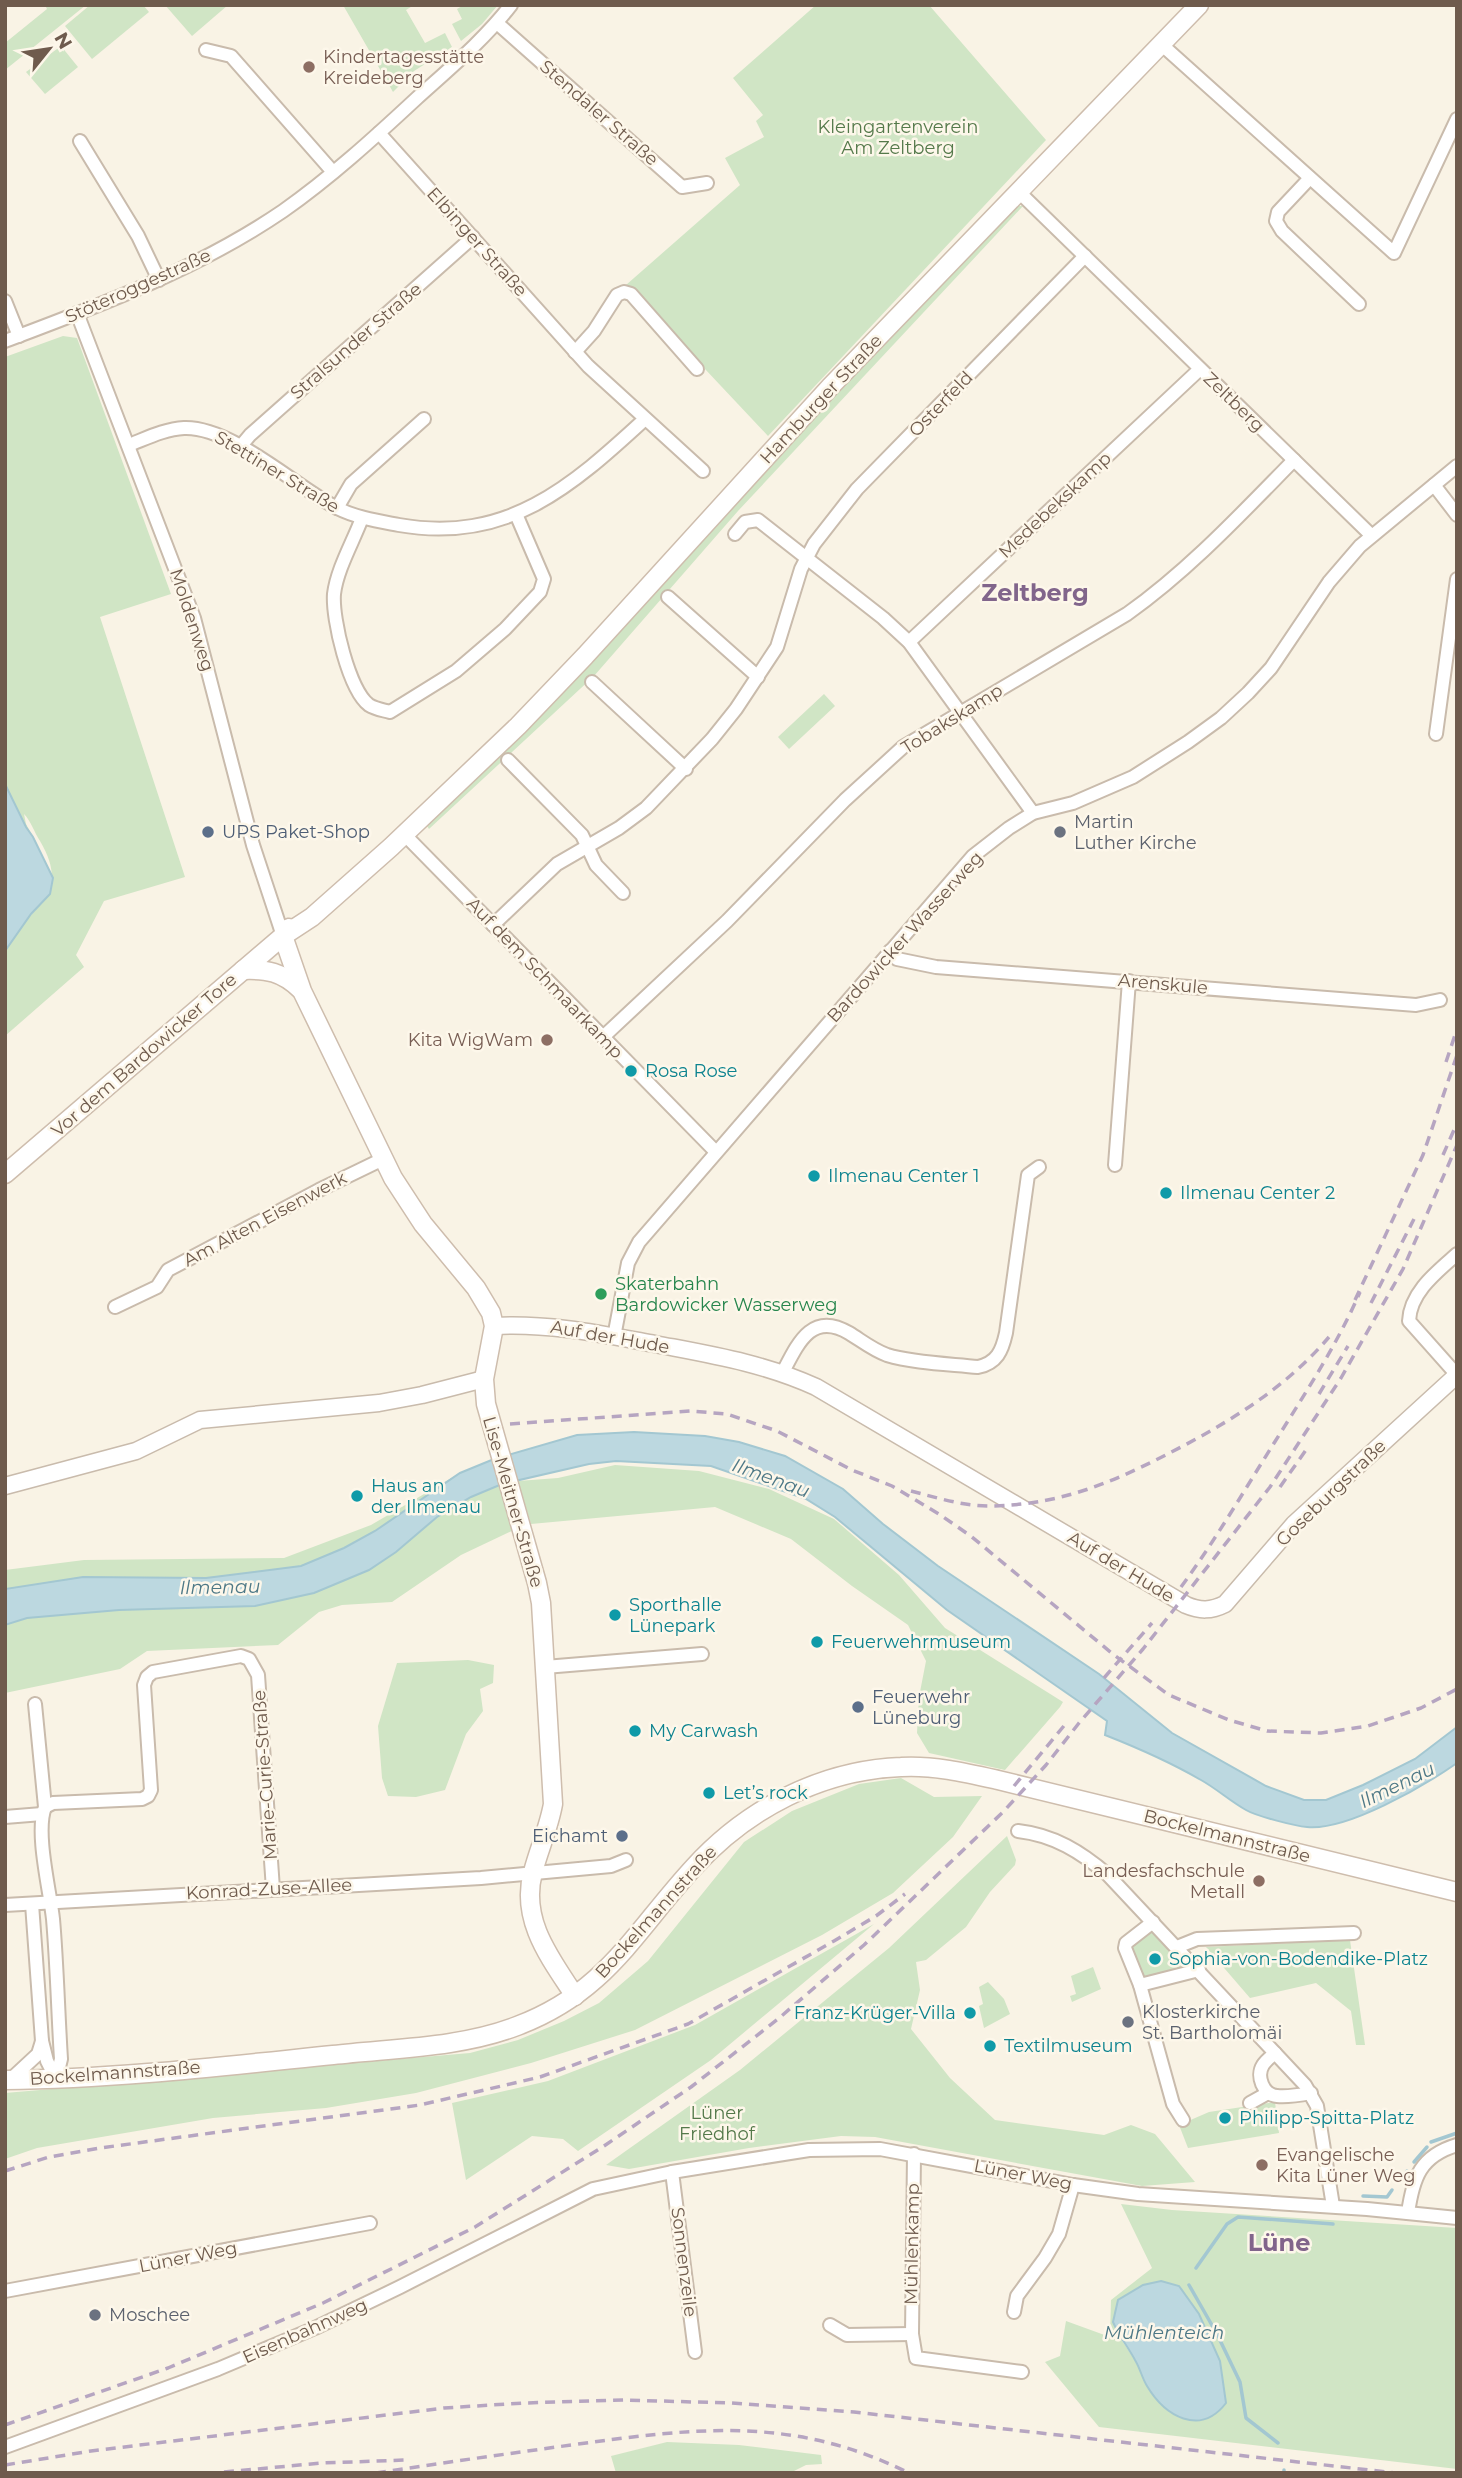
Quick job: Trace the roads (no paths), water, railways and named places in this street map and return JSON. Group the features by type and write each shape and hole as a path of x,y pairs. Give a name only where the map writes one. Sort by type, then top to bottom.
{"main road":[{"name":"Hamburger Straße","path":"445,794 518,726 585,656 830,387 1199,5"},
{"name":"Vor dem Bardowicker Tore","path":"5,1174 283,936 312,917 445,794"},
{"name":"Vor dem Bardowicker Tore","path":"283,936 305,909 397,825 445,794"},
{"path":"283,936 302,991 383,1159 423,1224 485,1299 494,1326 484,1379"},
{"path":"243,970 274,971 288,978 302,991"},
{"name":"Lise-Meitner-Straße","path":"484,1379 486,1404 541,1602 553,1804 532,1873 530,1902 535,1931 575,1996"},
{"name":"Bockelmannstraße","path":"8,2080 56,2079 256,2063 456,2042 516,2027 547,2014 601,1976 633,1942 693,1868 746,1819 782,1798 821,1782 877,1769 902,1766 934,1768 998,1780 1457,1892"}],"street":[{"name":"Stöteroggestraße","path":"5,341 159,280 203,259 262,224 333,172 379,133 497,23 511,5"},
{"name":"Stendaler Straße","path":"497,23 682,187 707,183"},
{"path":"1161,44 1394,253 1457,119"},
{"path":"206,50 231,56 333,172"},
{"name":"Elbinger Straße","path":"379,133 575,352 703,471"},
{"path":"80,141 128,217 159,280"},
{"path":"1310,178 1278,212 1276,221 1282,231 1359,304"},
{"name":"Zeltberg","path":"1019,192 1371,535"},
{"name":"Stralsunder Straße","path":"240,447 250,435 473,237"},
{"name":"Osterfeld","path":"493,925 541,878 571,855 634,818 686,769 736,709 777,647 806,558 814,544 857,489 1085,256"},
{"path":"575,352 594,331 617,295 624,292 631,294 697,369"},
{"path":"5,301 19,336"},
{"name":"Moldenweg","path":"77,313 194,618 253,845 283,936"},
{"name":"Medebekskamp","path":"909,642 1200,369"},
{"path":"337,508 351,484 424,419"},
{"name":"Stettiner Straße","path":"129,445 167,430 185,428 208,431 240,447 337,508 362,518 418,528 473,526 516,514 551,497 574,482 645,419"},
{"name":"Tobakskamp","path":"603,1037 727,920 870,777 911,741 1112,623 1154,595 1213,543 1294,460"},
{"path":"1371,535 1457,466"},
{"path":"1434,485 1457,515"},
{"path":"362,518 334,593 336,626 355,685 367,703 390,712 456,671 505,629 540,592 544,579 516,514"},
{"path":"735,534 744,522 758,520 883,618 909,642 1033,813"},
{"name":"Bardowicker Wasserweg","path":"614,1337 628,1264 653,1225 974,856 1033,813 1073,803 1125,781 1221,718 1266,674 1290,643 1329,582 1371,535"},
{"path":"1436,734 1457,579"},
{"path":"668,597 758,677"},
{"path":"592,682 686,769"},
{"path":"508,760 582,835 596,865 623,893"},
{"name":"Auf dem Schmaarkamp","path":"404,834 716,1152"},
{"name":"Arenskule","path":"890,951 897,959 936,967 1416,1005 1440,1000"},
{"path":"1115,1165 1129,981"},
{"name":"Am Alten Eisenwerk","path":"115,1307 157,1287 168,1270 383,1159"},
{"path":"783,1372 803,1336 814,1328 823,1326 842,1329 874,1350 892,1356 978,1367 989,1365 1001,1352 1004,1342 1028,1175 1039,1167"},
{"path":"1457,1254 1422,1288 1409,1314 1409,1321 1457,1375"},
{"name":"Auf der Hude","path":"494,1326 553,1326 743,1361 783,1372 816,1387 1186,1605 1208,1610"},
{"name":"Goseburgstraße","path":"1208,1610 1225,1604 1294,1524 1457,1375"},
{"path":"5,1486 136,1451 200,1420 379,1403 415,1397 484,1379"},
{"path":"545,1667 702,1654"},
{"name":"Marie-Curie-Straße","path":"43,1810 53,1803 142,1799 148,1796 151,1790 144,1685 147,1677 153,1672 241,1656 249,1659 258,1675 272,1889"},
{"path":"35,1704 46,1885 52,1916 61,2059 56,2079"},
{"path":"5,1817 43,1810"},
{"path":"1018,1831 1044,1835 1076,1850 1108,1875 1199,1970 1311,2094 1317,2106 1333,2206"},
{"path":"532,1873 611,1866 626,1860"},
{"name":"Konrad-Zuse-Allee","path":"5,1905 532,1873"},
{"path":"32,1904 42,2041 47,2061 56,2079"},
{"path":"1153,1922 1126,1942 1125,1948 1140,1985 1173,2104 1183,2120"},
{"path":"1177,1947 1197,1939 1354,1934"},
{"path":"1140,1985 1199,1970"},
{"path":"8,2080 38,2054 42,2041"},
{"path":"1275,2053 1263,2065 1260,2075 1261,2084 1268,2093 1275,2096 1311,2094"},
{"path":"1250,2103 1268,2093"},
{"path":"1408,2213 1413,2185 1424,2164 1435,2154 1457,2145"},
{"name":"Lüner Weg","path":"593,2189 672,2172 809,2150 880,2149 1073,2185 1138,2194 1333,2206 1457,2218"},
{"name":"Mühlenkamp","path":"912,2334 914,2154"},
{"name":"Sonnenzeile","path":"672,2172 695,2352"},
{"path":"1014,2312 1017,2295 1059,2234 1073,2185"},
{"name":"Eisenbahnweg","path":"5,2447 218,2369 315,2328 593,2189"},
{"name":"Lüner Weg","path":"5,2291 370,2223"},
{"path":"830,2325 847,2335 912,2334 916,2358 1022,2372"}],"water":[{"path":"5,784 53,878 50,894 31,914 5,951"},
{"name":"Ilmenau","path":"634,1432 705,1436 739,1442 785,1456 843,1489 938,1566 1099,1674 1172,1733 1266,1786 1304,1800 1326,1800 1415,1759 1457,1727 1457,1763 1385,1805 1343,1822 1307,1827 1251,1812 1189,1773 1105,1735 1107,1721 947,1610 835,1517 806,1499 711,1466 616,1461 589,1464 502,1484 471,1497 437,1517 396,1552 369,1570 314,1593 255,1606 119,1610 27,1618 5,1625 5,1589 83,1577 206,1578 301,1566 344,1548 375,1531 460,1473 494,1459 577,1435"},
{"name":"Mühlenteich","path":"1161,2281 1179,2286 1199,2314 1220,2361 1226,2403 1205,2419 1194,2420 1173,2414 1154,2397 1113,2322 1118,2300 1143,2285"}],"waterway":[{"path":"1431,2142 1457,2133"},
{"path":"1414,2162 1427,2147"},
{"path":"1400,2181 1407,2171"},
{"path":"1363,2196 1387,2197 1392,2190"},
{"path":"1196,2268 1227,2224 1238,2217 1333,2224"},
{"path":"1189,2285 1240,2382 1246,2418 1278,2443"}],"railway":[{"path":"1446,1062 1457,1029"},
{"path":"1355,1300 1423,1155 1457,1055"},
{"path":"1443,1155 1457,1123"},
{"path":"5,2425 168,2368 323,2303 475,2227 604,2146 691,2087 778,2019 864,1945 1003,1812 1046,1765 1143,1649 1270,1487 1341,1378 1403,1269 1457,1145"},
{"path":"1371,1303 1414,1219"},
{"path":"1181,1587 1310,1386 1360,1292"},
{"path":"911,1491 963,1504 994,1506 1046,1500 1094,1487 1162,1457 1244,1410 1297,1370 1329,1337"},
{"path":"1319,1394 1348,1346"},
{"path":"510,1424 690,1411 727,1414 777,1431 852,1470 892,1486 939,1514 972,1537 1114,1655 1169,1695 1229,1720 1267,1731 1321,1733 1368,1726 1421,1708 1457,1689"},
{"path":"1280,1487 1308,1447"},
{"path":"1104,1678 1152,1623"},
{"path":"1014,1786 1068,1721"},
{"path":"5,2171 49,2157 100,2148 420,2105 540,2077 688,2024 876,1916 905,1894"},
{"path":"5,2465 91,2451 444,2408 624,2400 731,2403 854,2412 1396,2473"},
{"path":"376,2473 616,2439 702,2431 783,2434 824,2442 866,2454 909,2473"},
{"path":"224,2472 322,2463 405,2460"}],"place":[{"name":"Kindertagesstätte Kreideberg","path":"309,67"},
{"name":"UPS Paket-Shop","path":"208,832"},
{"name":"Martin Luther Kirche","path":"1060,832"},
{"name":"Kita WigWam","path":"547,1040"},
{"name":"Rosa Rose","path":"631,1071"},
{"name":"Ilmenau Center 1","path":"814,1176"},
{"name":"Ilmenau Center 2","path":"1166,1193"},
{"name":"Skaterbahn Bardowicker Wasserweg","path":"601,1294"},
{"name":"Haus an der Ilmenau","path":"357,1496"},
{"name":"Sporthalle Lünepark","path":"615,1615"},
{"name":"Feuerwehrmuseum","path":"817,1642"},
{"name":"Feuerwehr Lüneburg","path":"858,1707"},
{"name":"My Carwash","path":"635,1731"},
{"name":"Let’s rock","path":"709,1793"},
{"name":"Eichamt","path":"622,1836"},
{"name":"Landesfachschule Metall","path":"1259,1881"},
{"name":"Sophia-von-Bodendike-Platz","path":"1155,1959"},
{"name":"Franz-Krüger-Villa","path":"970,2013"},
{"name":"Klosterkirche St. Bartholomäi","path":"1128,2022"},
{"name":"Textilmuseum","path":"990,2046"},
{"name":"Philipp-Spitta-Platz","path":"1225,2118"},
{"name":"Evangelische Kita Lüner Weg","path":"1262,2165"},
{"name":"Moschee","path":"95,2315"}],"district":[{"name":"Zeltberg","path":"1035,592"},
{"name":"Lüne","path":"1279,2242"}],"park label":[{"name":"Kleingartenverein Am Zeltberg","path":"898,137"},
{"name":"Lüner Friedhof","path":"717,2123"}]}
